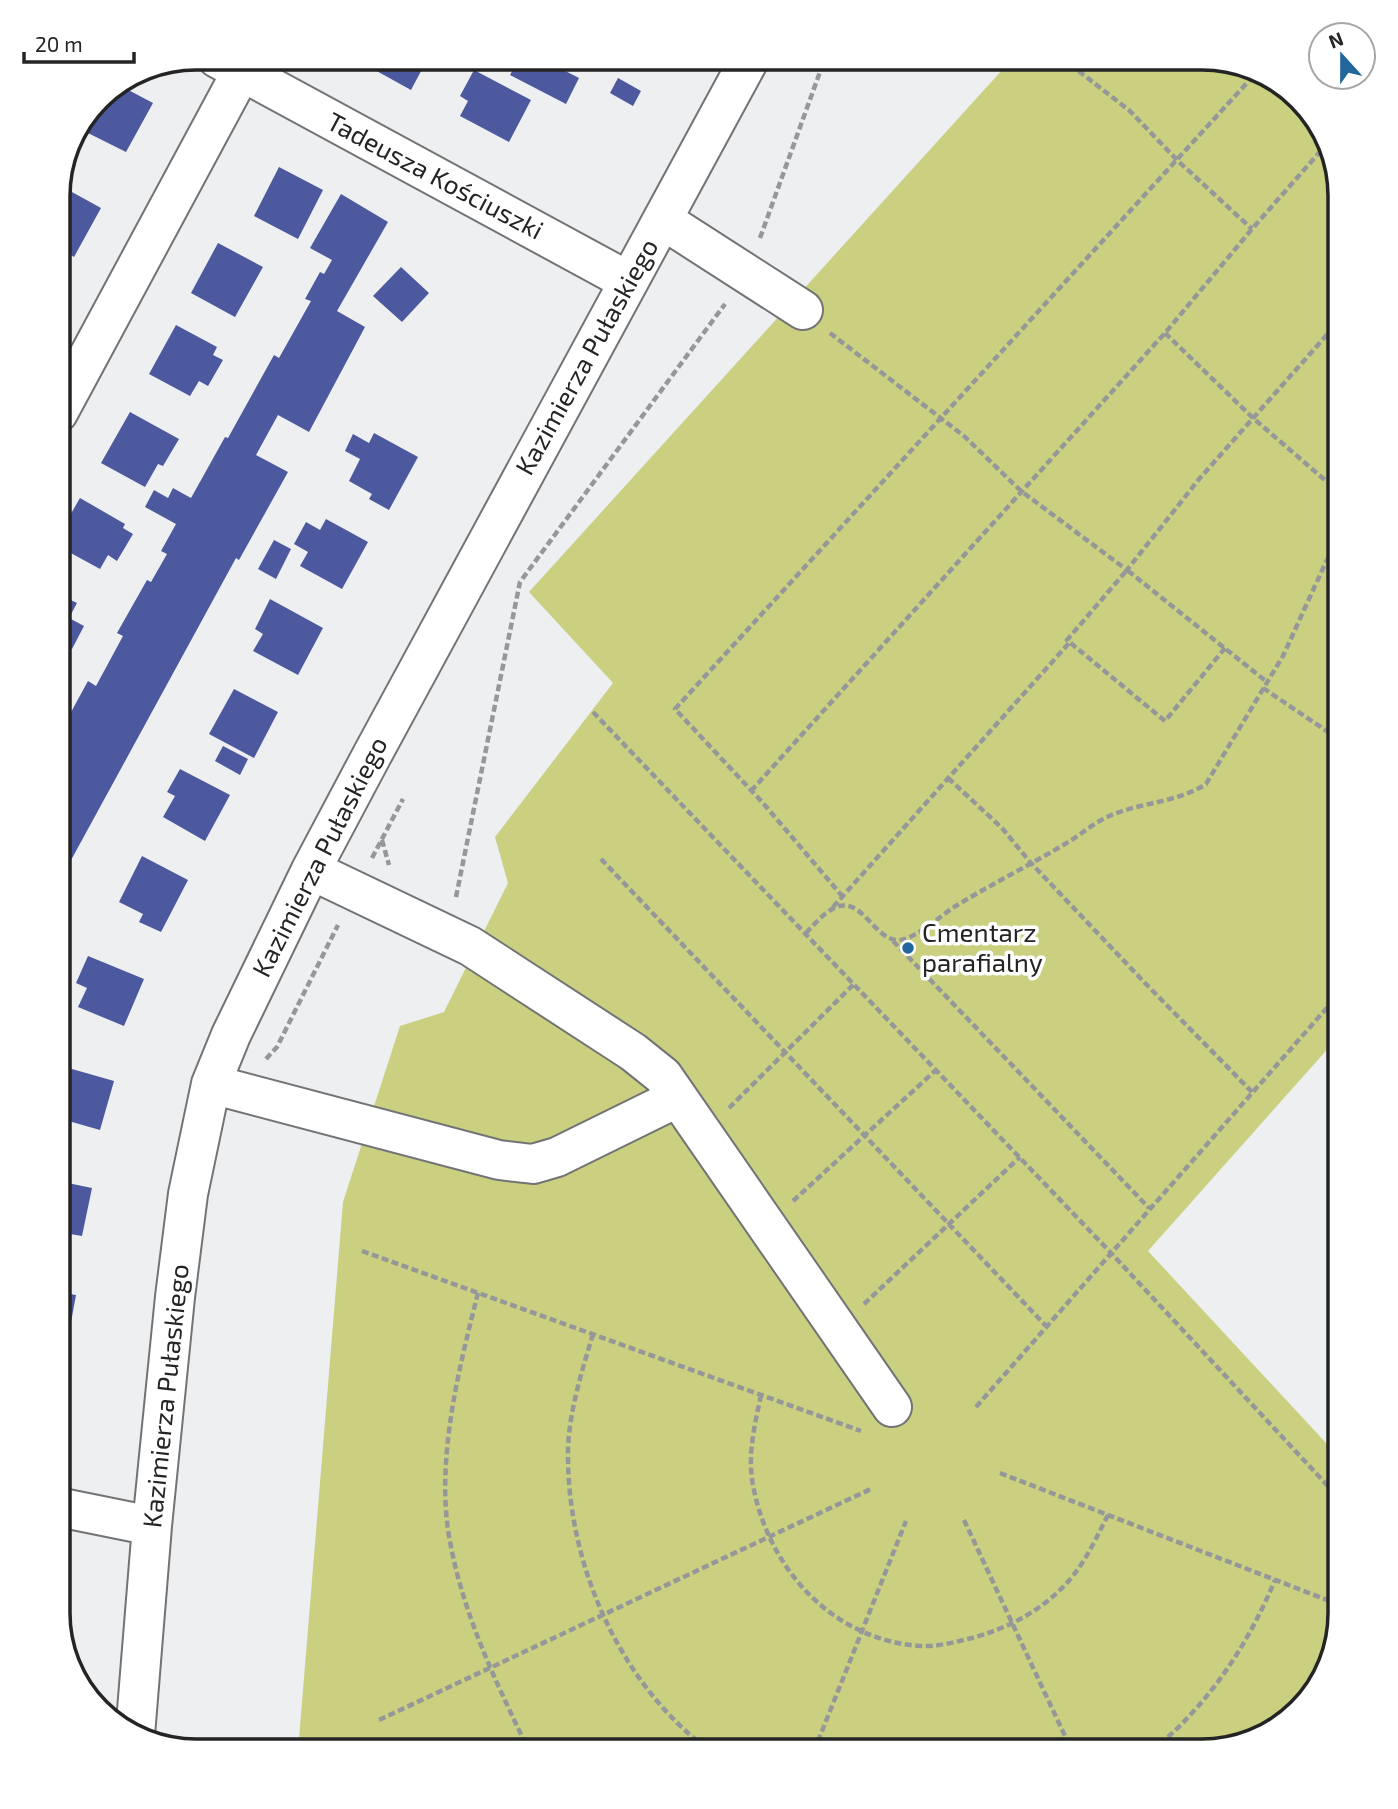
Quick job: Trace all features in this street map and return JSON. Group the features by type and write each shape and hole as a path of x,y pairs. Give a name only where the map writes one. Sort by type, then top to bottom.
{"street":[{"name":"Tadeusza Kościuszki","path":"70,389 226,70"},
{"name":"Tadeusza Kościuszki","path":"240,70 628,281"},
{"name":"Kazimierza Pułaskiego","path":"136,1723 152,1526 188,1194 224,1088 231,1035 312,870 744,70"},
{"path":"663,220 803,310"},
{"path":"312,870 474,949 633,1052 663,1076 838,1329 882,1421"},
{"path":"224,1088 499,1160 533,1164 557,1157 677,1098"},
{"path":"70,1509 152,1526"}],"path":[{"path":"448,935 520,582 747,274 821,70"},
{"path":"1077,70 1130,111 1177,160 1252,229"},
{"path":"842,897 751,791 674,709 1250,80"},
{"path":"751,791 1165,333 1320,152"},
{"path":"803,310 850,350 964,436 1021,491 1128,570 1267,682"},
{"path":"1165,333 1253,418 1328,483"},
{"path":"1225,648 1165,721 1067,640 1128,570 1200,478 1328,334"},
{"path":"892,940 906,939 1104,819 1125,810 1154,805 1193,792 1206,784 1283,656 1328,558"},
{"path":"806,933 842,897 1070,642"},
{"path":"1263,688 1328,732"},
{"path":"593,712 1020,1157 1328,1486"},
{"path":"948,778 1002,828 1030,862 1252,1092"},
{"path":"224,1088 277,1047 403,799"},
{"path":"601,859 1048,1327"},
{"path":"830,910 843,905 859,910 883,936 892,940 1149,1208"},
{"path":"703,1133 854,984"},
{"path":"976,1407 1328,1006"},
{"path":"767,1225 936,1070"},
{"path":"838,1329 1020,1157"},
{"path":"362,1251 761,1395 882,1421"},
{"path":"478,1293 458,1373 449,1435 449,1534 472,1625 524,1739"},
{"path":"593,1334 579,1382 568,1457 576,1532 603,1615 617,1644 641,1681 666,1712 694,1739"},
{"path":"761,1395 751,1459 752,1484 779,1559 802,1589 821,1606 840,1620 888,1641 920,1646 948,1644 1013,1625 1037,1611 1064,1586 1085,1560 1108,1515"},
{"path":"1000,1473 1328,1600"},
{"path":"379,1720 873,1488"},
{"path":"964,1520 1066,1739"},
{"path":"819,1739 906,1521"},
{"path":"1165,1739 1189,1717 1241,1650 1275,1580"}],"green space":[{"name":"Cmentarz parafialny","path":"1002,70 1227,72 1250,80 1279,96 1307,126 1324,163 1328,196 1328,1048 1148,1251 1328,1445 1328,1613 1324,1646 1302,1690 1272,1718 1235,1735 1202,1739 299,1739 343,1202 400,1026 444,1012 508,883 495,837 613,683 529,592"}],"building":[{"path":"375,70 422,70 411,90"},
{"path":"474,70 531,100 509,142 460,116 468,101 460,96"},
{"path":"513,70 563,70 579,78 566,104 510,75"},
{"path":"618,78 641,91 633,106 610,93"},
{"path":"128,90 153,103 126,152 87,133 101,113"},
{"path":"279,167 323,190 298,239 254,216"},
{"path":"70,191 101,208 74,257 70,254"},
{"path":"341,194 388,222 337,311 365,327 309,432 278,415 256,455 288,472 239,560 236,558 70,862 70,714 88,681 96,686 123,636 117,633 147,580 151,582 167,554 161,551 176,524 145,507 154,490 168,498 173,488 191,498 274,355 279,358 311,301 305,299 320,272 324,274 332,260 310,248"},
{"path":"218,243 263,267 235,317 191,293"},
{"path":"401,267 429,293 402,322 373,296"},
{"path":"176,325 217,347 213,355 223,360 208,386 199,381 190,396 149,374"},
{"path":"130,412 179,439 163,466 158,464 145,487 101,463"},
{"path":"374,433 418,457 389,510 369,499 372,494 349,481 360,459 345,451 353,434 369,443"},
{"path":"80,498 125,524 123,528 133,534 117,561 108,555 100,569 70,553 70,515"},
{"path":"326,519 368,542 342,589 300,566 308,552 294,544 306,522 320,530"},
{"path":"274,540 291,549 276,579 258,569"},
{"path":"270,599 323,628 298,675 253,651 263,634 255,629"},
{"path":"70,600 77,603 70,616"},
{"path":"70,619 84,626 72,649 70,648"},
{"path":"234,689 278,712 254,758 209,734"},
{"path":"223,746 248,759 240,775 215,761"},
{"path":"180,769 230,795 205,841 163,817 175,796 167,792"},
{"path":"142,856 188,880 161,932 139,922 143,914 119,902"},
{"path":"88,956 144,979 124,1026 78,1007 87,988 76,983"},
{"path":"70,1068 114,1081 100,1130 70,1121"},
{"path":"70,1183 92,1188 82,1236 70,1234"},
{"path":"70,1294 76,1295 70,1328"}],"place":[{"name":"Cmentarz parafialny","path":"908,948"}]}
